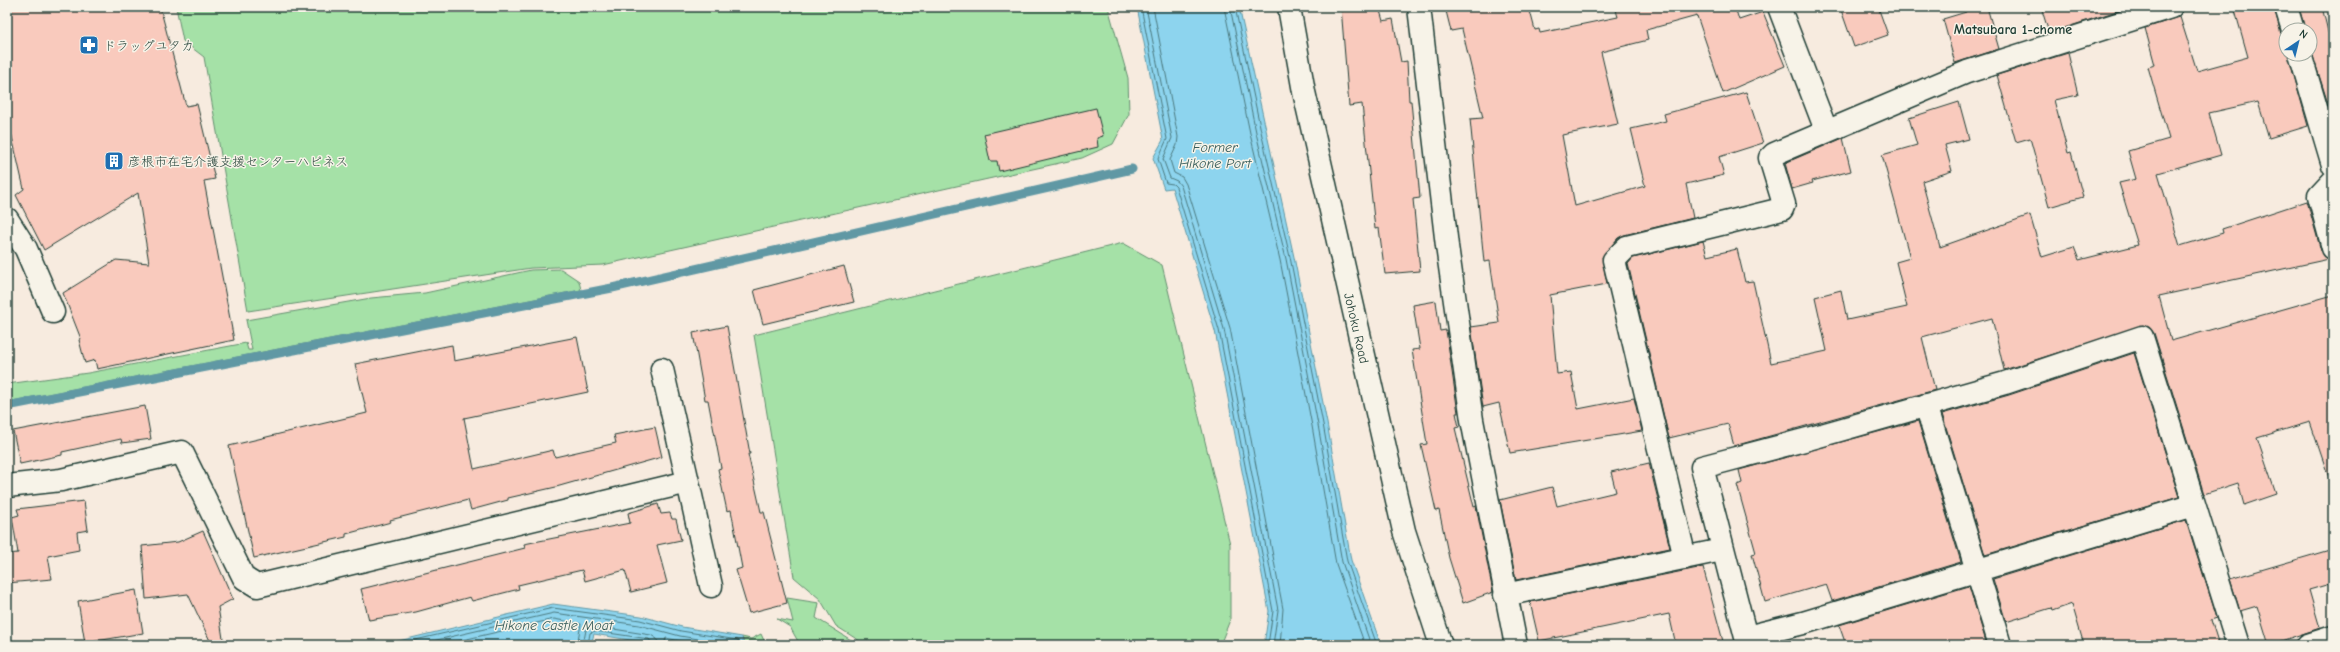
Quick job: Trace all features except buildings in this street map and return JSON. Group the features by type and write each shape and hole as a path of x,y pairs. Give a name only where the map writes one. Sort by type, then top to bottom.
{"street":[{"name":"Johoku Road","path":"1289,7 1304,92 1402,524 1441,645"},
{"path":"1420,7 1449,262 1472,420 1516,645"},
{"path":"1779,7 1826,130"},
{"path":"1685,558 1614,260 1627,247 1782,209 1784,204 1770,158 1774,154 1826,130 1967,72 2171,7"},
{"path":"2286,7 2291,22"},
{"path":"2302,62 2333,165"},
{"path":"2333,181 2319,196 2333,248"},
{"path":"7,219 26,249 53,312"},
{"path":"2194,505 1747,641 1722,550 1702,467 2005,383 2142,337 2238,645"},
{"path":"661,384 688,482 711,586"},
{"path":"1926,405 2000,645"},
{"path":"7,486 61,480 182,444 221,516 244,578 257,586 688,482"},
{"path":"1505,595 1722,550"},
{"path":"2308,645 2333,637"}],"green space":[{"path":"176,7 1108,7 1128,78 1129,114 1113,144 1082,158 603,265 531,268 248,311 204,57 183,41"},
{"path":"1123,243 1162,265 1230,544 1230,620 1220,645 866,645 836,626 820,599 794,577 754,335"},
{"path":"561,269 579,281 581,290 7,402 7,384 88,373 246,343 248,350 252,350 246,320 371,298 425,293 531,270"},
{"path":"787,598 819,603 816,618 859,645 800,645 790,627 777,619 793,622"},
{"path":"761,634 766,645 744,645 742,637 751,639"}],"water":[{"name":"Former Hikone Port","path":"1137,7 1239,7 1294,257 1327,423 1351,560 1381,645 1264,645 1269,611 1215,331 1172,188 1164,189 1153,158 1163,140"},
{"name":"Hikone Castle Moat","path":"553,604 641,616 682,627 742,637 744,645 660,645 594,634 591,645 382,645"}],"waterway":[{"path":"7,406 612,288 1132,169"}],"place":[{"name":"ドラッグユタカ","path":"89,45"},
{"name":"彦根市在宅介護支援センターハピネス","path":"114,161"}],"district":[{"name":"Matsubara 1-chome","path":"2013,29"}]}
